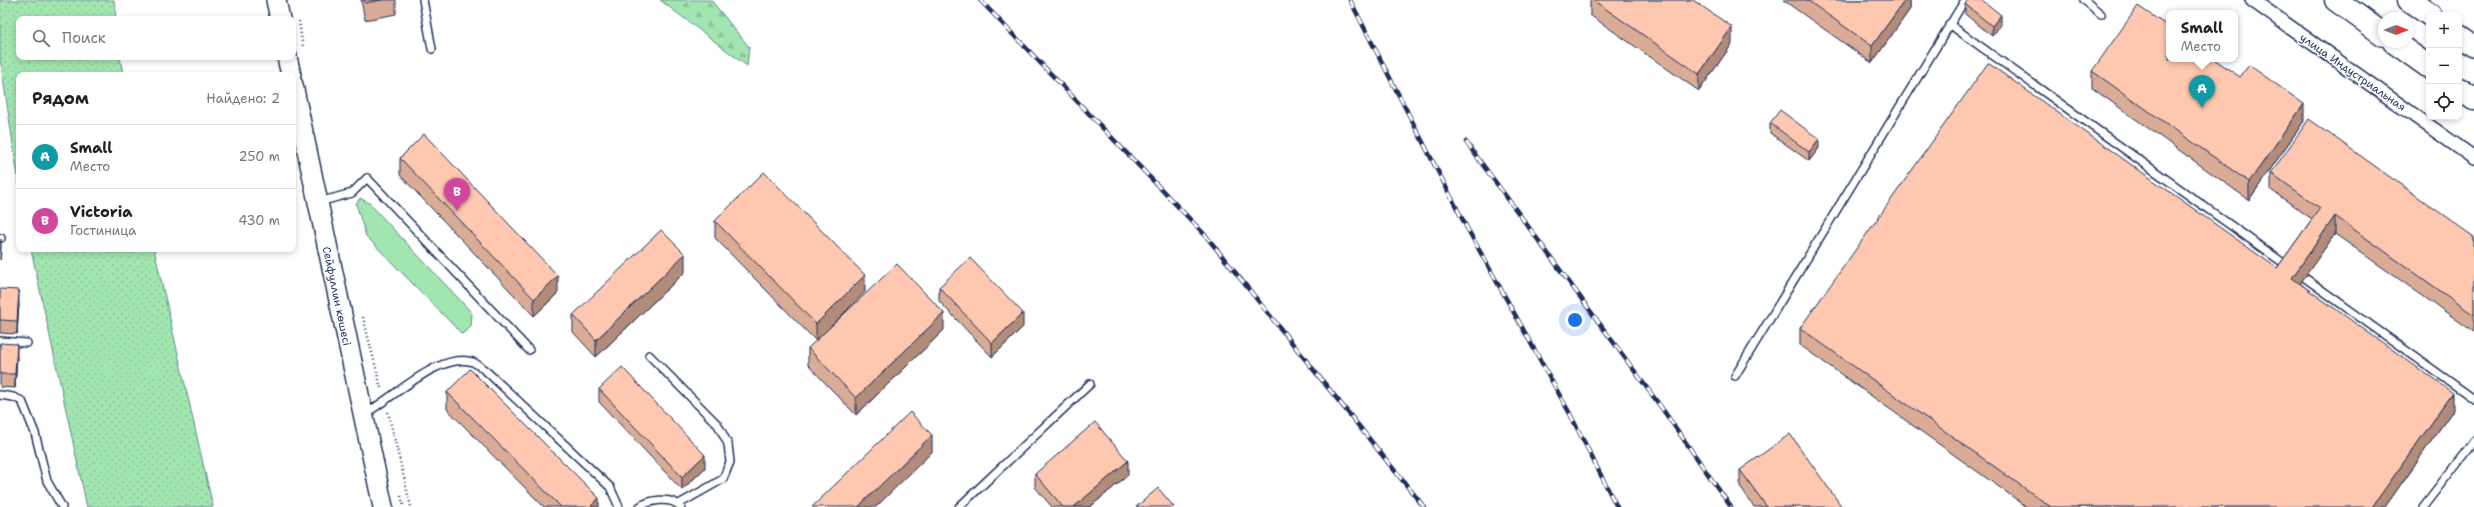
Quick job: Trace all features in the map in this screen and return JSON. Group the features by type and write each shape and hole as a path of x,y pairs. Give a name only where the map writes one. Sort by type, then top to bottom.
{"highway":[{"path":"2336,0 2378,31"},
{"path":"2409,0 2426,12"},
{"path":"2462,37 2474,46"},
{"path":"2402,48 2426,65"},
{"path":"2462,91 2474,99"}],"main road":[{"path":"276,0 279,16"},
{"path":"288,60 290,72"},
{"name":"Сейфуллин көшесі","path":"296,100 383,507"}],"street":[{"name":"улица Индустриальная","path":"2252,0 2474,158"}],"lane":[{"path":"423,0 432,49"},
{"path":"1735,376 1965,0"},
{"path":"2084,0 2101,14"},
{"path":"1949,24 2474,399"},
{"path":"317,203 352,193 367,178 529,350"},
{"path":"0,341 27,343"},
{"path":"639,507 646,502 661,500 680,506 722,479 730,462 728,444 718,425 649,355"},
{"path":"363,414 385,402 431,369 445,363 461,361 473,362 486,371 610,487 619,507"},
{"path":"959,507 1090,384"},
{"path":"0,395 13,397 22,401 35,433 47,481 62,507"},
{"path":"2423,507 2474,441"}],"path":[{"path":"361,310 411,507"}],"green space":[{"path":"0,0 114,0 116,16 16,16 16,60 120,60 122,72 16,72 16,164 0,58"},
{"path":"660,0 711,0 749,47 747,66"},
{"path":"360,198 369,203 472,313 471,327 462,334 366,236 356,204"},
{"path":"32,252 155,252 213,507 87,507"}],"building":[{"path":"364,0 381,0 365,3"},
{"path":"1593,0 1693,0 1732,27 1699,74"},
{"path":"1807,0 1905,0 1872,46"},
{"path":"1968,0 1982,0 2001,15 1992,26 1965,4"},
{"path":"2138,6 2166,25 2166,62 2218,62 2240,77 2249,65 2304,104 2249,182 2092,71"},
{"path":"1988,63 2277,268 2320,208 2271,173 2309,119 2474,237 2474,315 2335,216 2292,278 2453,393 2372,507 2051,507 1800,328"},
{"path":"1780,110 1819,139 1809,152 1770,123"},
{"path":"424,134 558,276 534,299 400,158"},
{"path":"764,172 865,275 816,324 715,221"},
{"path":"661,230 685,254 596,340 573,315"},
{"path":"970,258 1023,313 992,343 939,287"},
{"path":"897,264 944,313 856,398 808,348"},
{"path":"0,289 19,290 17,321 0,320"},
{"path":"0,343 17,344 15,374 0,374"},
{"path":"622,367 705,455 682,477 599,389"},
{"path":"470,369 599,498 590,507 561,507 447,392"},
{"path":"910,412 932,435 858,507 812,507"},
{"path":"1095,422 1128,461 1074,507 1063,507 1035,474"},
{"path":"1790,434 1842,507 1767,507 1740,470"},
{"path":"1158,488 1174,507 1136,507"}],"railway":[{"path":"980,0 1206,236 1424,507"},
{"path":"1350,0 1467,228 1569,412 1617,507"},
{"path":"1466,142 1661,407 1731,507"}],"place":[{"name":"Small","path":"2202,108"},
{"name":"Victoria","path":"457,211"}]}
